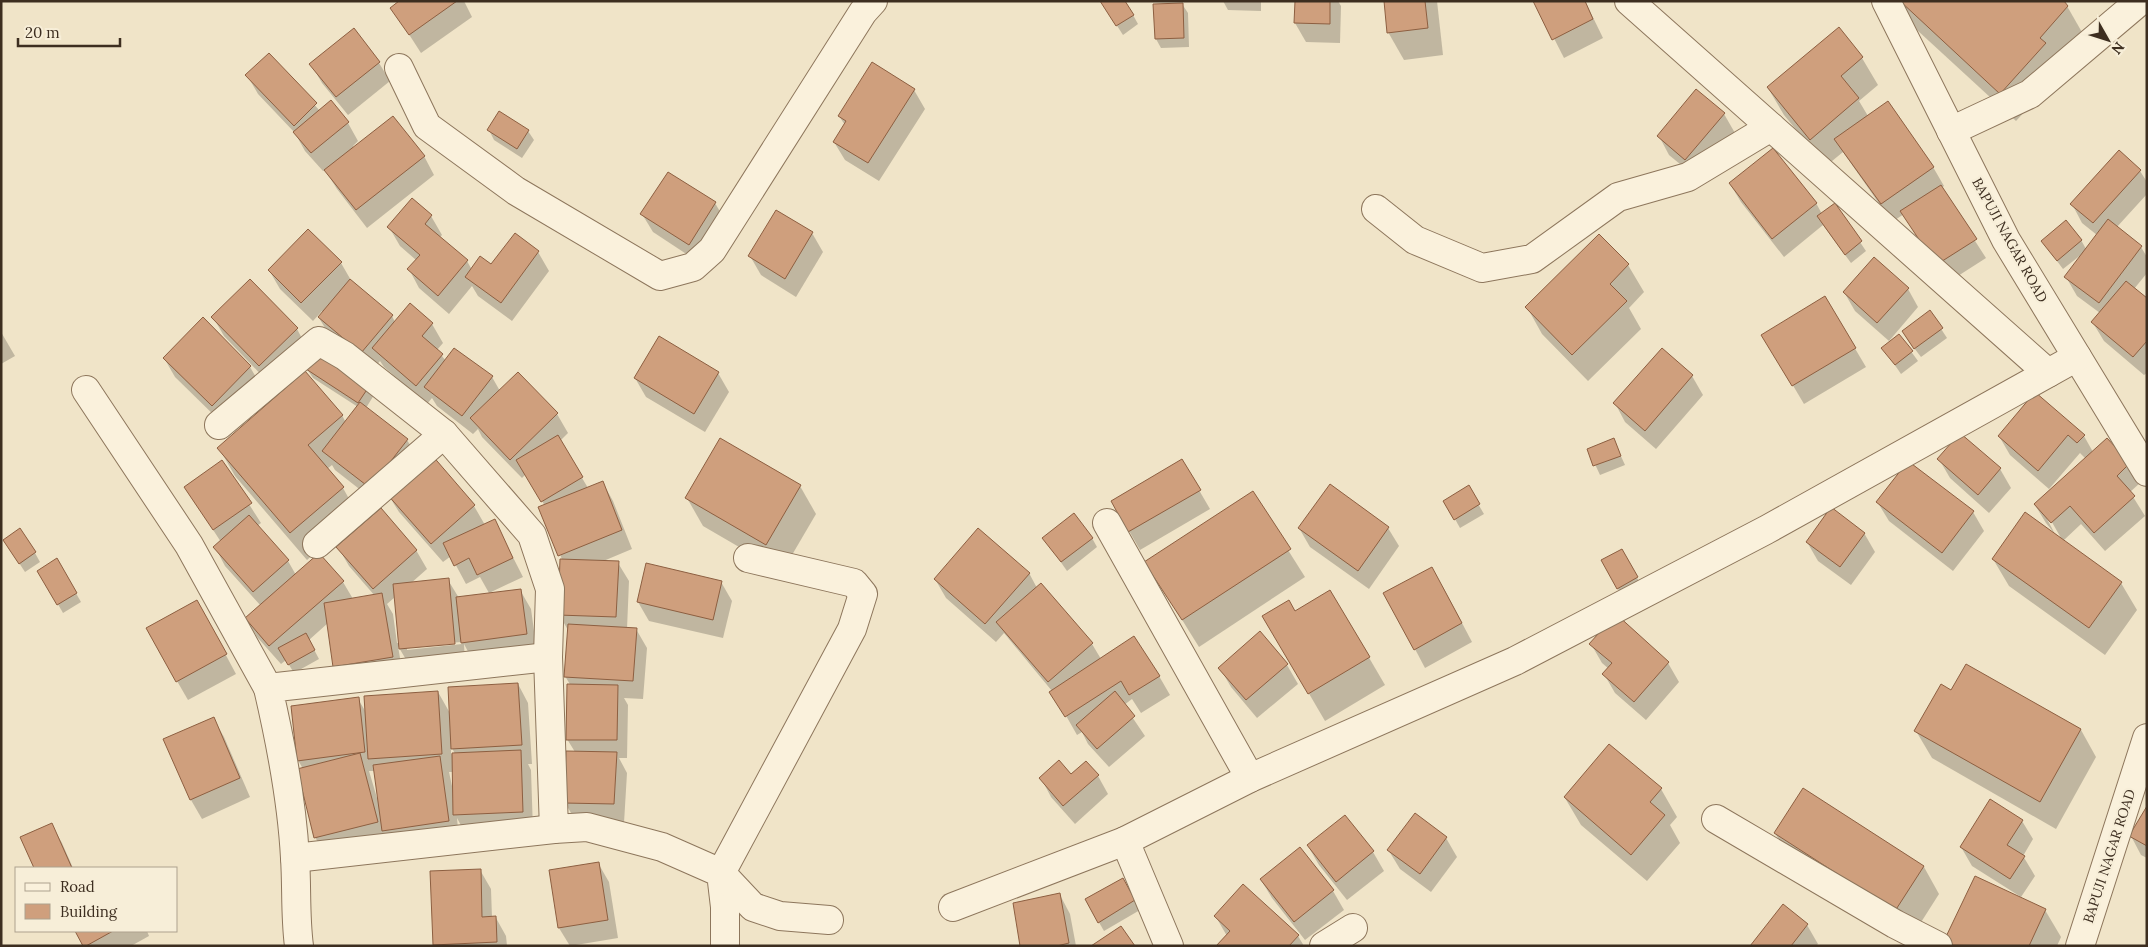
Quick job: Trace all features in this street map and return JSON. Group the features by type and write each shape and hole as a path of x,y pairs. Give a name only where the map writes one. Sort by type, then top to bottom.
{"street":[{"path":"399,68 427,126 516,191 660,276 694,267 712,250 863,12 873,1"},
{"path":"1629,1 2048,373"},
{"name":"BAPUJI NAGAR ROAD","path":"1886,1 2006,240 2147,472"},
{"path":"1951,132 2030,94 2140,1"},
{"path":"1376,210 1415,240 1482,268 1532,259 1618,198 1688,177 1771,127"},
{"path":"219,425 320,341 345,356 444,434 532,534 550,588 548,657 554,829"},
{"path":"953,907 1125,841 1250,778 1514,661 1766,530 2077,357"},
{"path":"86,390 189,545 268,688 288,784 296,858 295,916 299,946"},
{"path":"317,544 444,434"},
{"path":"1107,523 1250,778"},
{"path":"725,946 725,907 721,873 852,629 863,597 862,590 854,583 748,558"},
{"path":"268,688 548,657"},
{"name":"BAPUJI NAGAR ROAD","path":"2080,946 2147,738"},
{"path":"1716,819 1895,924 1938,946"},
{"path":"296,858 554,829 587,827 662,848 721,873 752,907 780,916 829,920"},
{"path":"1125,841 1169,946"},
{"path":"1324,946 1353,928"}],"building":[{"path":"399,1 457,1 409,35 390,8"},
{"path":"1100,1 1125,1 1134,15 1116,26"},
{"path":"1295,1 1330,1 1330,24 1294,23"},
{"path":"1384,1 1425,1 1428,28 1387,33"},
{"path":"1533,1 1585,1 1593,19 1552,40"},
{"path":"1900,1 2064,1 2068,6 2040,38 2046,43 2000,94"},
{"path":"1183,3 1184,38 1155,39 1153,4"},
{"path":"1839,27 1863,57 1841,76 1859,98 1810,140 1767,87"},
{"path":"354,28 380,62 336,97 309,64"},
{"path":"269,53 317,103 294,126 245,75"},
{"path":"872,62 915,89 868,163 833,142 846,121 838,116"},
{"path":"1696,89 1725,113 1685,160 1657,136"},
{"path":"331,100 349,122 311,153 293,132"},
{"path":"1888,101 1934,167 1881,204 1834,139"},
{"path":"499,111 529,130 517,149 487,130"},
{"path":"393,116 425,156 356,210 324,170"},
{"path":"1773,148 1817,203 1772,239 1729,183"},
{"path":"2119,150 2141,170 2093,223 2070,204"},
{"path":"668,172 716,202 689,245 640,214"},
{"path":"1941,185 1977,239 1936,265 1900,211"},
{"path":"412,198 432,215 425,224 468,260 438,296 407,269 420,255 387,227"},
{"path":"1835,203 1862,241 1845,255 1817,216"},
{"path":"776,210 813,232 785,279 748,256"},
{"path":"2108,219 2142,246 2099,303 2064,277"},
{"path":"2066,220 2082,240 2057,261 2041,241"},
{"path":"308,229 342,262 301,303 268,270"},
{"path":"515,233 539,251 501,303 465,277 480,256 491,264"},
{"path":"1599,234 1629,264 1610,284 1627,301 1572,355 1525,307"},
{"path":"1874,257 1909,288 1877,323 1843,292"},
{"path":"250,279 298,328 259,366 211,317"},
{"path":"350,279 393,315 361,353 318,317"},
{"path":"2126,281 2147,298 2147,341 2133,357 2091,322"},
{"path":"1825,296 1856,348 1792,386 1761,335"},
{"path":"410,303 433,323 422,336 443,354 416,386 372,348"},
{"path":"1930,310 1943,328 1914,349 1902,331"},
{"path":"203,317 251,366 212,406 163,358"},
{"path":"1899,334 1913,351 1895,365 1881,348"},
{"path":"659,336 719,372 694,414 634,378"},
{"path":"454,348 493,376 462,416 424,387"},
{"path":"1662,348 1693,375 1645,431 1613,403"},
{"path":"317,351 370,385 358,403 306,369"},
{"path":"305,371 343,415 308,445 344,487 290,533 217,448"},
{"path":"518,372 558,413 510,460 470,418"},
{"path":"2035,392 2085,435 2077,443 2068,435 2038,471 1998,436"},
{"path":"360,402 408,439 370,488 322,451"},
{"path":"1960,433 2001,468 1978,495 1937,459"},
{"path":"558,435 583,477 541,502 516,460"},
{"path":"720,438 801,485 766,545 685,498"},
{"path":"1614,438 1621,456 1593,466 1587,449"},
{"path":"2107,438 2130,463 2117,476 2135,496 2094,533 2070,506 2051,523 2034,504"},
{"path":"431,454 475,505 431,544 386,493"},
{"path":"1182,459 1201,490 1128,532 1111,501"},
{"path":"222,460 252,503 213,530 184,487"},
{"path":"1908,461 1974,511 1942,553 1876,502"},
{"path":"603,481 622,530 558,556 538,507"},
{"path":"1330,484 1389,527 1358,571 1298,528"},
{"path":"1469,485 1480,504 1454,520 1443,501"},
{"path":"1253,491 1291,549 1182,620 1144,562"},
{"path":"1831,507 1865,533 1840,567 1806,542"},
{"path":"381,508 417,550 373,589 336,547"},
{"path":"2025,512 2122,582 2089,628 1992,559"},
{"path":"1074,513 1093,538 1061,562 1042,538"},
{"path":"249,515 289,560 253,592 213,547"},
{"path":"495,519 513,558 477,575 469,558 454,566 443,543"},
{"path":"20,528 36,552 19,564 3,540"},
{"path":"978,528 1030,573 985,624 934,579"},
{"path":"1622,549 1638,577 1617,589 1601,560"},
{"path":"319,553 344,581 269,646 245,618"},
{"path":"57,558 77,593 57,605 37,571"},
{"path":"560,559 619,561 616,617 558,615"},
{"path":"646,563 722,581 713,620 637,602"},
{"path":"1432,567 1462,623 1414,650 1383,593"},
{"path":"449,578 455,644 399,649 393,584"},
{"path":"1041,583 1093,643 1048,682 996,622"},
{"path":"521,589 527,634 461,643 456,597"},
{"path":"1330,590 1370,657 1308,694 1262,616 1289,600 1295,611"},
{"path":"382,593 393,657 333,667 324,603"},
{"path":"197,600 227,654 176,682 146,628"},
{"path":"1616,614 1669,662 1634,702 1602,674 1612,663 1589,644"},
{"path":"568,624 637,628 633,681 564,677"},
{"path":"1260,631 1288,664 1246,700 1218,668"},
{"path":"306,633 315,650 288,665 278,648"},
{"path":"1134,636 1160,676 1129,695 1121,681 1065,717 1049,692"},
{"path":"1966,664 2081,729 2040,802 1914,731 1941,684 1951,690"},
{"path":"518,683 522,745 451,749 448,687"},
{"path":"567,684 618,685 617,740 566,740"},
{"path":"438,691 442,754 368,759 364,696"},
{"path":"1115,691 1135,716 1097,749 1076,725"},
{"path":"359,697 365,752 297,761 291,706"},
{"path":"214,717 240,778 190,800 163,739"},
{"path":"1609,744 1662,788 1650,802 1665,815 1631,855 1564,797"},
{"path":"521,750 523,812 453,815 452,753"},
{"path":"566,751 617,752 614,804 564,803"},
{"path":"360,753 378,822 314,838 297,769"},
{"path":"440,756 449,821 382,831 373,765"},
{"path":"1059,760 1071,774 1086,761 1099,775 1063,806 1039,778"},
{"path":"1803,788 1924,866 1895,911 1774,833"},
{"path":"1990,799 2023,820 2007,845 2025,856 2010,879 1960,847"},
{"path":"2147,806 2147,846 2129,836"},
{"path":"1415,813 1447,837 1420,874 1387,850"},
{"path":"1345,815 1374,851 1336,882 1307,845"},
{"path":"52,823 72,867 34,867 20,837"},
{"path":"1300,847 1334,890 1294,922 1260,879"},
{"path":"599,862 608,920 558,928 549,870"},
{"path":"481,869 482,917 496,916 497,942 433,945 430,871"},
{"path":"1975,876 2046,909 2029,946 1942,945"},
{"path":"1123,878 1135,900 1098,923 1085,899"},
{"path":"1243,884 1299,935 1289,946 1216,946 1230,931 1214,916"},
{"path":"1060,893 1069,943 1057,946 1020,946 1013,903"},
{"path":"1783,904 1808,924 1791,946 1750,946"},
{"path":"1121,926 1135,946 1091,946"},
{"path":"76,932 111,932 86,946 83,946"}]}
